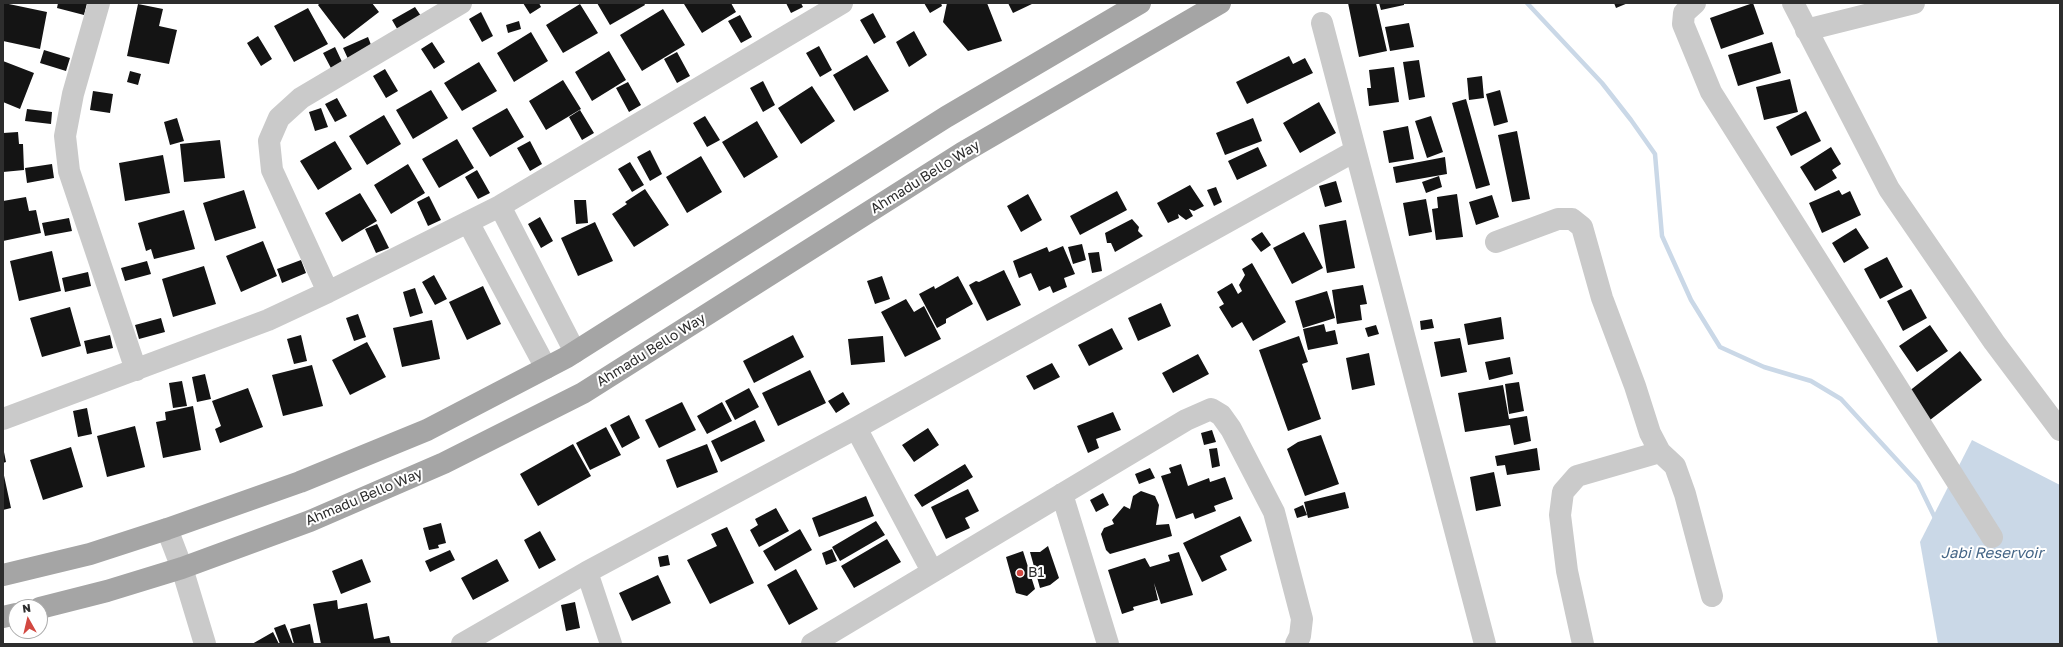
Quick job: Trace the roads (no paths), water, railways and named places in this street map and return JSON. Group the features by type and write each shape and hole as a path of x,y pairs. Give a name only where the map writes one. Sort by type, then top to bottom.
{"main road":[{"path":"3,575 90,554 167,529 300,482 427,430 575,352 946,117 1140,3"},
{"name":"Ahmadu Bello Way","path":"48,606 107,591 182,568 310,521 444,463 583,393 962,153 1220,3"}],"street":[{"path":"98,3 73,94 65,136 69,171 136,370"},
{"path":"328,292 272,170 269,141 279,118 301,98 461,3"},
{"path":"3,419 268,320 328,292 500,206 842,3"},
{"path":"1695,3 1684,13 1683,24 1711,92 1992,537"},
{"path":"1794,3 1806,30 1889,189 1994,342 2060,430"},
{"path":"1806,30 1914,3"},
{"path":"1322,23 1485,644"},
{"path":"462,644 587,572 856,428 1355,151"},
{"path":"500,206 575,352"},
{"path":"1496,242 1558,219 1572,219 1582,227 1602,298 1635,386 1650,433 1660,452 1675,466 1680,480 1712,596"},
{"path":"468,222 546,368"},
{"path":"812,644 1186,420 1211,409 1221,416 1231,430 1274,512 1302,619 1300,636 1296,644"},
{"path":"856,428 932,571"},
{"path":"1583,644 1567,570 1560,515 1563,492 1577,476 1660,452"},
{"path":"1062,494 1108,644"},
{"path":"167,529 182,568 205,644"},
{"path":"587,572 612,644"}],"water":[{"name":"Jabi Reservoir","path":"1972,440 2060,485 2060,644 1938,644 1920,542"}],"waterway":[{"path":"1527,3 1602,83 1655,154 1662,236 1691,300 1720,347 1764,367 1811,381 1841,399 1918,483 1936,520"}],"place":[{"name":"B1","path":"1020,573"}]}
